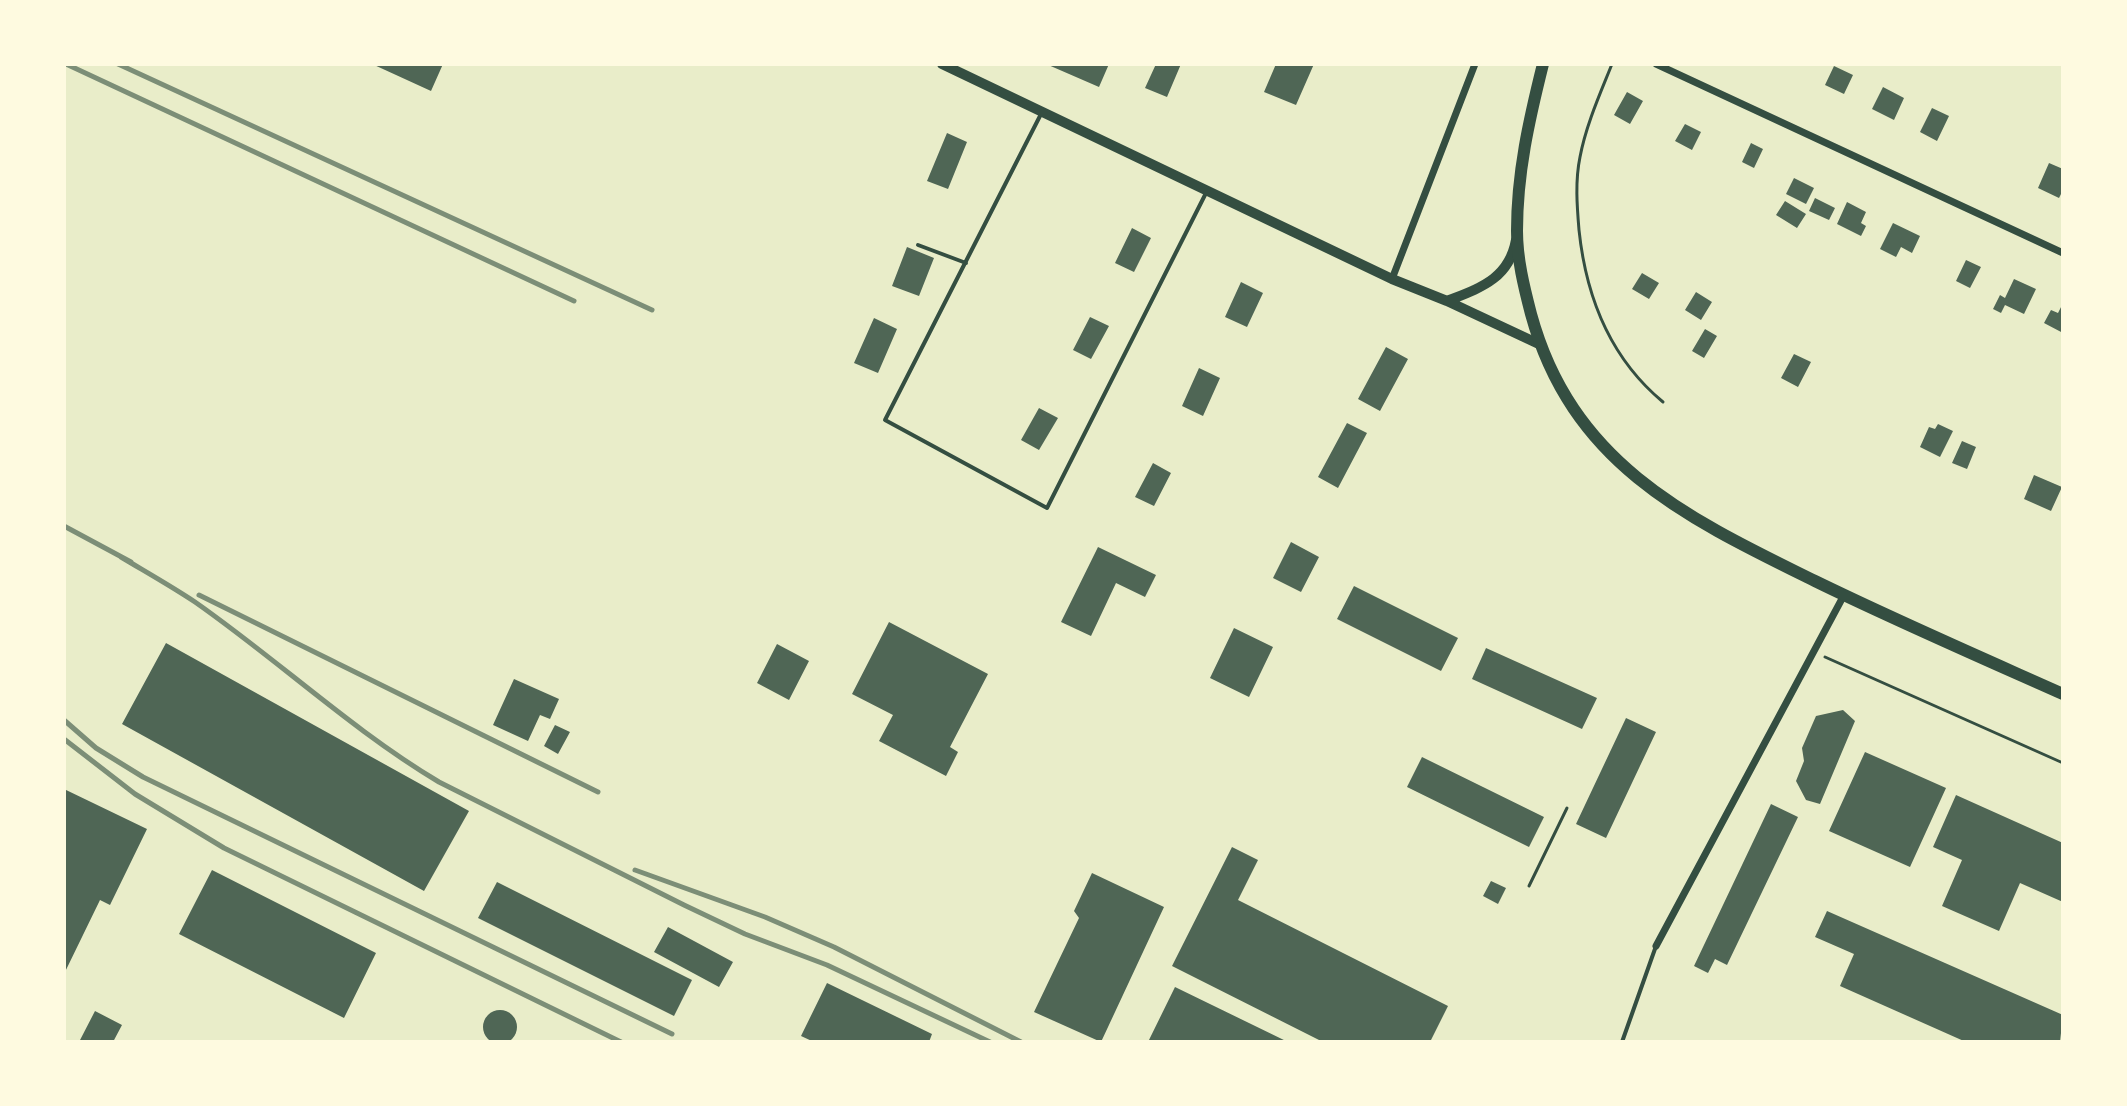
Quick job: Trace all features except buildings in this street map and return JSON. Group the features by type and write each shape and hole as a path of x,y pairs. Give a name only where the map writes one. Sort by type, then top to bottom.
{"main road":[{"path":"942,64 1392,279 1541,345"},
{"path":"1447,301 1484,287 1496,277 1514,250 1520,168 1543,64"},
{"path":"1517,230 1524,285 1541,345 1559,385 1595,437 1635,476 1677,508 1718,533 1844,595 2063,694"}],"street":[{"path":"1392,279 1475,64"},
{"path":"1656,64 2063,253"},
{"path":"1656,946 1844,595"}],"lane":[{"path":"1042,112 885,420 1047,508 1207,191"},
{"path":"918,245 966,263"},
{"path":"1622,1042 1656,946"}],"path":[{"path":"1612,64 1579,158 1580,239 1593,300 1606,332 1643,386 1663,402"},
{"path":"1812,652 2063,763"},
{"path":"1529,886 1567,808"}],"railway":[{"path":"66,64 574,301"},
{"path":"118,64 652,310"},
{"path":"64,526 131,562"},
{"path":"121,557 195,602 376,740 439,782 745,934 827,965 990,1042"},
{"path":"199,595 598,792"},
{"path":"64,720 96,748 143,777 672,1034"},
{"path":"64,739 135,794 224,848 621,1042"},
{"path":"635,870 765,917 834,947 1021,1042"}]}
